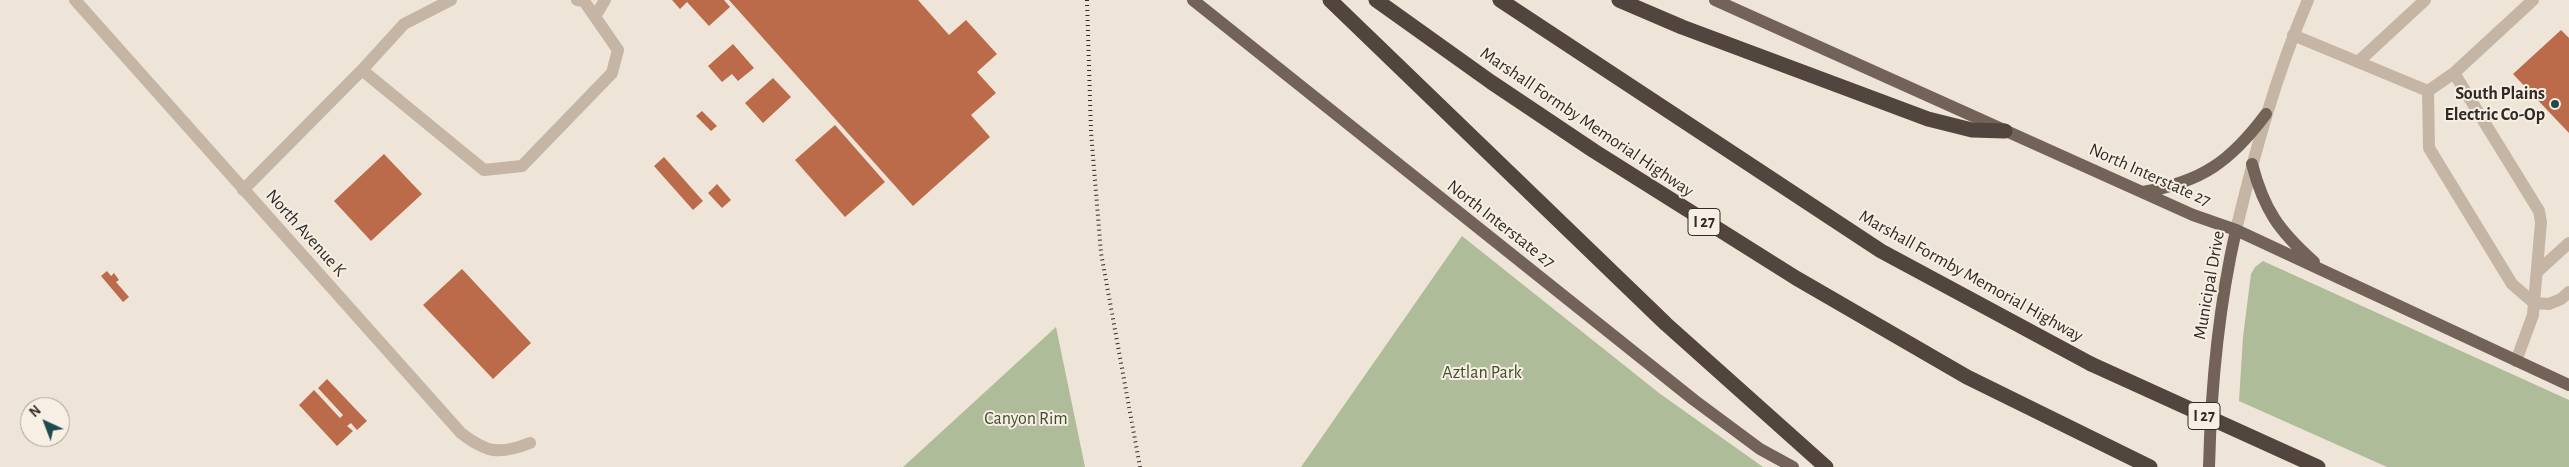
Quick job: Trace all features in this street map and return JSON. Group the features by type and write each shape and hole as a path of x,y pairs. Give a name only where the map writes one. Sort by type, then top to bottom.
{"highway":[{"path":"1330,0 1666,324 1826,467"},
{"name":"Marshall Formby Memorial Highway","path":"1376,0 1499,87 1715,229 1967,377 2150,467"},
{"name":"Marshall Formby Memorial Highway","path":"1500,0 1881,251 2091,364 2318,467"},
{"path":"1619,0 1682,27 1928,119 1972,130 2005,130"}],"main road":[{"name":"North Interstate 27","path":"1194,0 1694,400 1760,449 1793,467"},
{"name":"North Interstate 27","path":"1715,0 2193,215 2236,230 2569,386"},
{"path":"2143,192 2163,189 2199,176 2216,166 2244,143 2266,114"},
{"path":"2252,164 2261,197 2270,214 2298,248 2325,272"},
{"name":"Municipal Drive","path":"2209,467 2212,377 2221,304 2236,230"}],"street":[{"name":"North Avenue K","path":"75,0 461,433 481,448 510,451 530,444"},
{"path":"243,190 362,70 404,24 451,0"},
{"path":"362,70 484,170 522,166 612,73 618,50 596,15 584,1 577,0"},
{"path":"596,15 604,0"},
{"name":"Municipal Drive","path":"2236,230 2266,114 2293,35 2308,0"},
{"path":"2358,62 2424,0"},
{"path":"2428,91 2454,73 2533,0"},
{"path":"2293,35 2428,91"},
{"path":"2454,73 2539,211 2541,222 2533,314 2516,361"},
{"path":"2428,91 2429,148 2512,284 2534,303 2550,304 2561,299 2569,292"},
{"path":"2537,272 2569,243"}],"green space":[{"name":"Aztlan Park","path":"1462,236 1659,393 1763,467 1301,467"},
{"path":"2263,261 2569,400 2569,467 2387,467 2239,401 2243,337 2251,274 2255,267"},
{"name":"Canyon Rim","path":"1056,327 1085,467 903,467"}],"building":[{"path":"672,0 724,0 730,7 709,26 687,2 680,9"},
{"path":"729,0 918,0 949,35 966,20 997,54 977,72 996,93 971,115 990,137 913,206"},
{"name":"South Plains Electric Co-Op","path":"2561,30 2569,38 2569,133 2513,74"},
{"path":"733,44 754,68 738,81 732,74 722,82 708,66"},
{"path":"773,78 791,97 763,123 745,103"},
{"path":"702,111 717,126 711,131 696,116"},
{"path":"835,125 885,182 845,217 795,160"},
{"path":"384,154 422,194 371,241 334,201"},
{"path":"664,157 703,201 693,210 654,166"},
{"path":"717,184 731,200 722,208 708,193"},
{"path":"462,269 531,343 493,379 423,305"},
{"path":"107,271 111,276 114,273 119,280 116,282 129,297 123,302 101,276"},
{"path":"327,379 367,421 357,430 351,423 347,426 353,431 337,446 299,405 314,390 340,418 343,415 318,388"}],"railway":[{"path":"1087,0 1091,132 1101,253 1140,467"}],"place":[{"name":"South Plains Electric Co-Op","path":"2555,104"}]}
